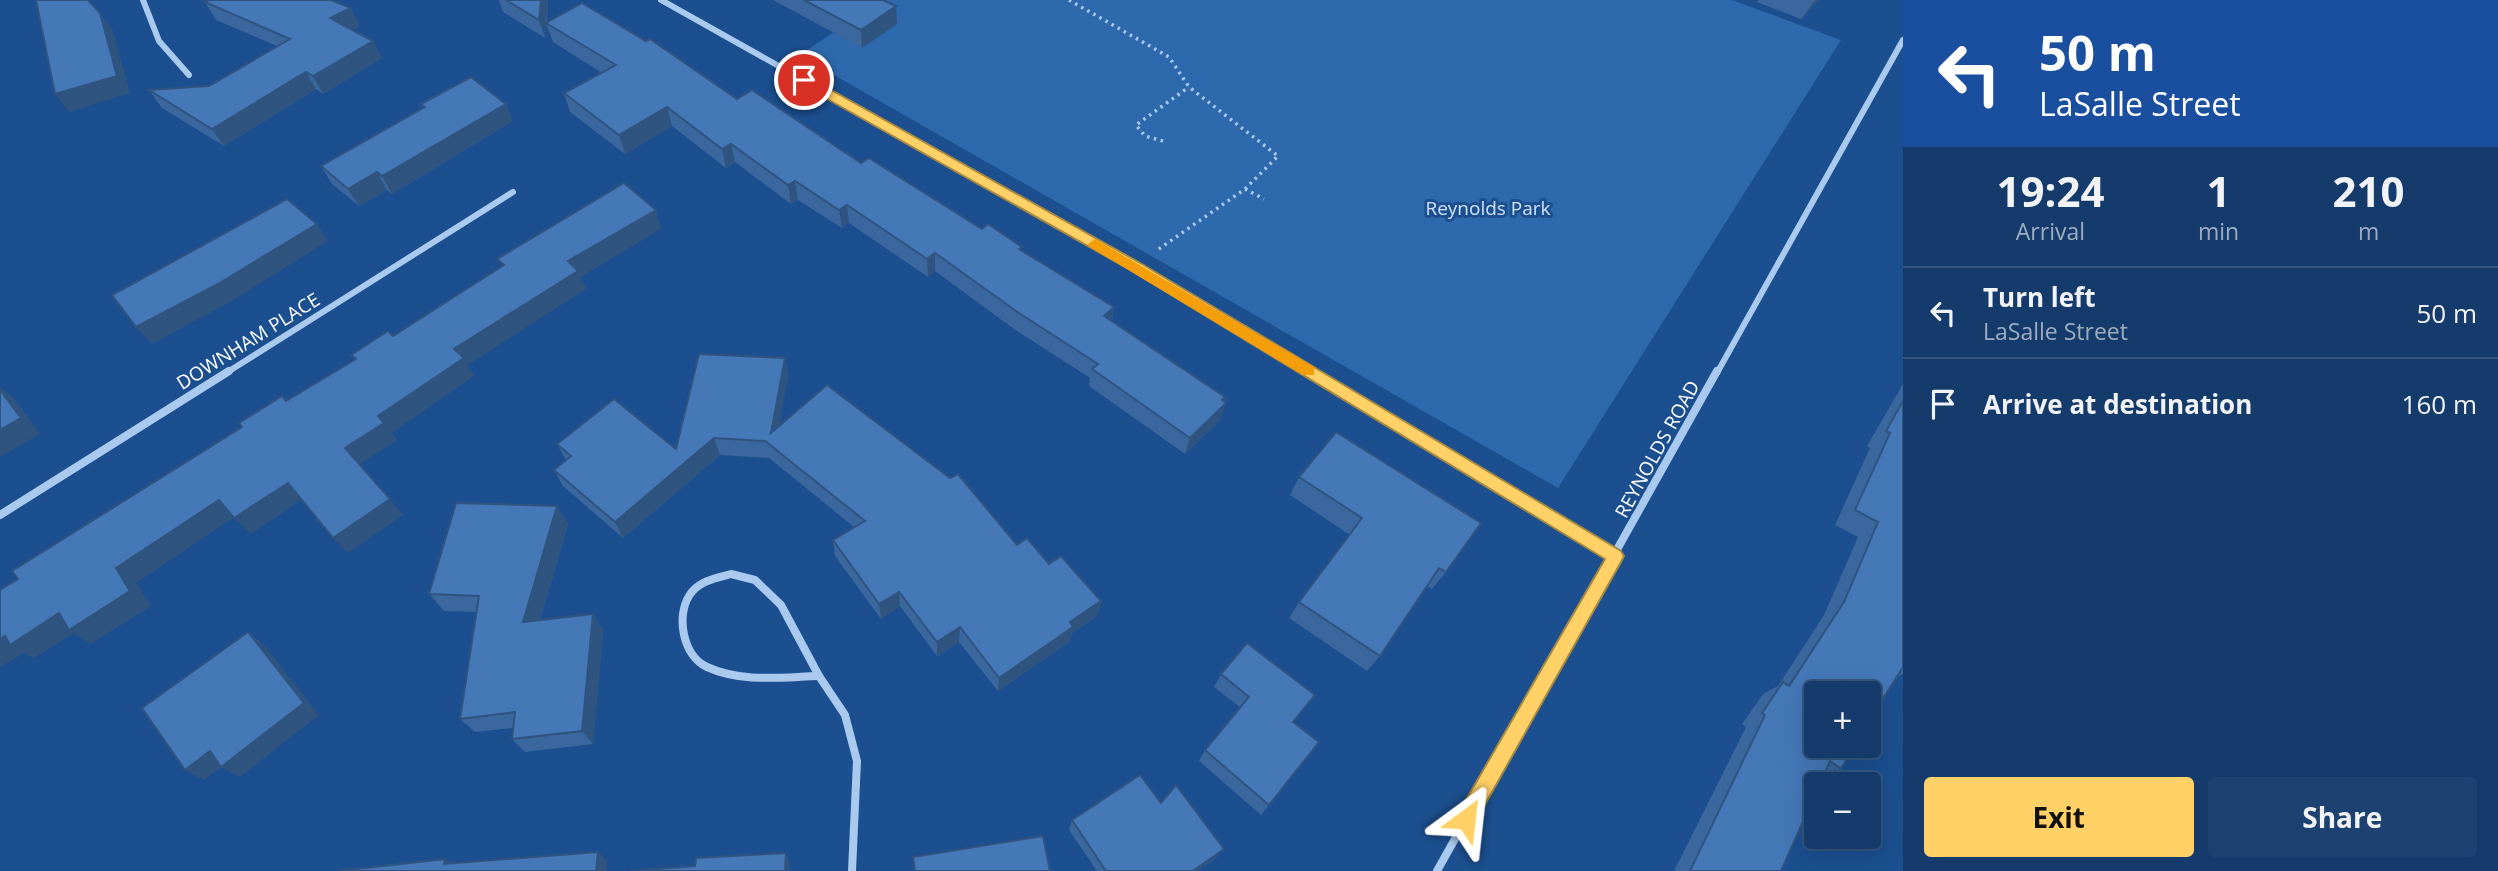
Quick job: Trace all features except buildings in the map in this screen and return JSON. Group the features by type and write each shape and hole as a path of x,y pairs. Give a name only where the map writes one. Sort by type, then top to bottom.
{"street":[{"path":"143,0 159,41 189,75"},
{"path":"661,0 1137,267 1615,556"},
{"name":"REYNOLDS ROAD","path":"1437,871 1903,40"},
{"name":"DOWNHAM PLACE","path":"0,516 513,192"},
{"path":"820,676 745,678 704,666 686,643 681,620 689,595 705,581 731,574 755,580 781,605 845,715 857,761 852,871"}],"path":[{"path":"1069,0 1088,14 1174,61 1185,75 1189,88 1278,156 1245,189 1212,214 1177,233 1137,267"},
{"path":"1163,141 1145,136 1136,125 1189,88"},
{"path":"1245,189 1264,199"}],"green space":[{"name":"Reynolds Park","path":"884,0 1732,0 1841,40 1558,488 799,55"}],"slow traffic":[{"path":"1095,244 1308,371"}],"route":[{"path":"804,80 1137,267 1615,556 1466,819"}]}
